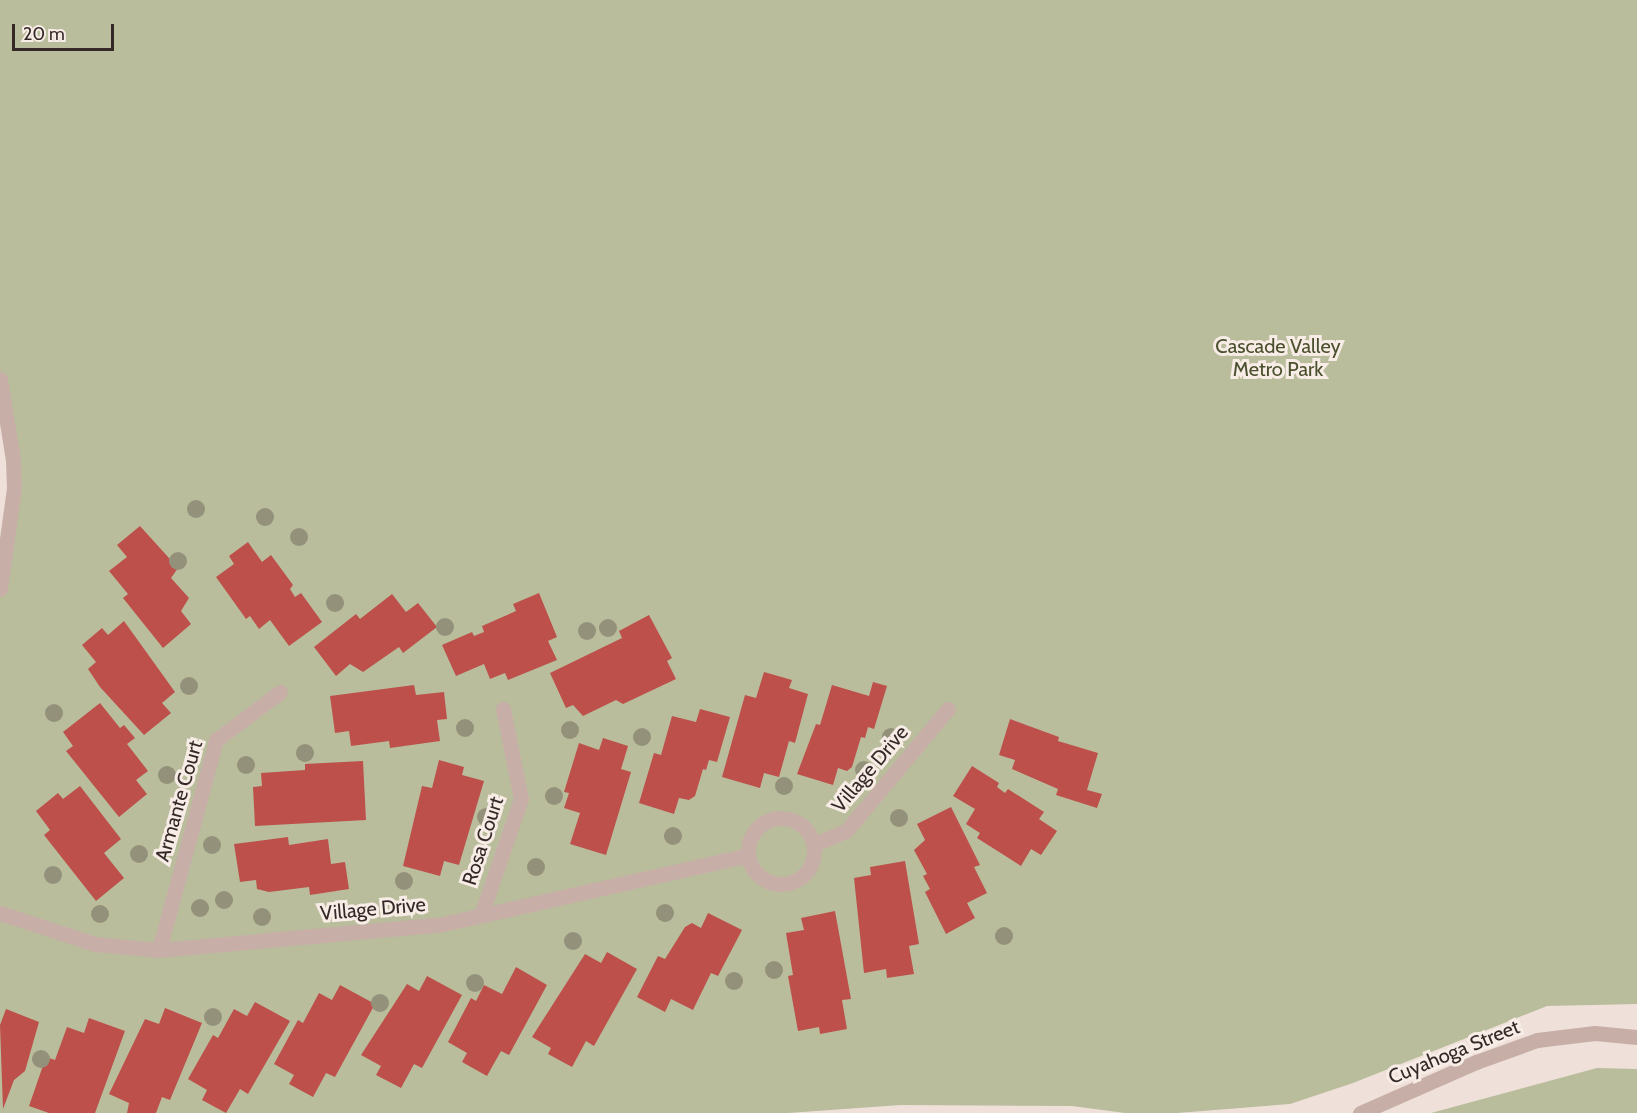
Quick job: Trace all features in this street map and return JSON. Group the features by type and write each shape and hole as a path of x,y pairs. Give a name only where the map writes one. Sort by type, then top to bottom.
{"street":[{"path":"0,379 14,460 14,488 0,589"},
{"name":"Armante Court","path":"159,950 216,740 280,692"},
{"name":"Rosa Court","path":"482,915 521,799 503,709"},
{"name":"Village Drive","path":"815,844 846,831 948,709"},
{"path":"770,819 793,819 803,825 815,844 812,866 797,881 787,884 776,884 757,875 748,855 753,833 770,819"},
{"name":"Village Drive","path":"0,913 94,944 159,950 443,924 748,855"},
{"name":"Cuyahoga Street","path":"1360,1113 1476,1062 1537,1040 1595,1033 1637,1037"}],"green space":[{"name":"Cascade Valley Metro Park","path":"0,0 1637,0 1637,1004 1547,1006 1353,1083 1290,1104 1177,1113 1125,1113 1072,1106 901,1105 788,1113 0,1113 0,589 14,488 0,379"},
{"path":"1597,1068 1637,1069 1637,1113 1431,1113"}],"building":[{"path":"140,526 178,568 171,578 189,598 181,611 191,624 163,648 123,598 128,594 109,571 127,557 117,545"},
{"path":"248,542 262,562 271,555 293,585 290,589 295,597 301,593 322,622 289,646 270,620 259,629 250,616 246,619 216,577 234,564 229,556"},
{"path":"539,593 557,637 548,641 557,660 508,680 505,673 490,679 484,664 456,676 442,645 472,632 474,636 484,632 482,626 516,611 513,604"},
{"path":"392,594 406,612 418,603 437,627 403,653 399,647 363,672 350,664 336,676 314,647 356,614 360,619"},
{"path":"649,615 672,658 667,661 676,679 623,704 616,700 583,716 573,705 566,708 550,673 622,638 619,631"},
{"path":"124,621 175,692 162,703 171,713 144,735 100,687 88,669 96,662 82,645 102,628 108,635"},
{"path":"764,672 792,680 789,688 808,694 795,743 789,741 779,777 764,773 760,788 722,777 745,695 756,698"},
{"path":"873,682 887,686 874,729 868,727 865,738 861,737 852,767 847,771 838,768 833,785 797,774 816,724 820,725 832,685 869,696"},
{"path":"414,685 416,695 444,692 447,719 437,720 440,741 390,748 389,741 351,746 349,731 335,733 330,696"},
{"path":"100,703 120,728 124,725 135,738 127,744 148,771 136,780 147,794 119,817 66,751 73,746 63,732"},
{"path":"700,709 730,717 717,762 709,760 706,770 703,769 695,796 689,800 679,798 674,814 639,803 654,753 661,755 672,716 696,722"},
{"path":"1010,719 1059,737 1058,741 1098,753 1087,790 1102,794 1097,808 1056,795 1058,789 1012,769 1015,760 999,755"},
{"path":"603,738 628,746 621,769 631,772 606,855 570,844 580,813 564,808 569,793 564,792 579,743 599,750"},
{"path":"439,760 464,767 462,775 484,781 459,865 444,861 440,876 403,866 422,786 432,788"},
{"path":"363,761 366,820 255,826 253,787 262,786 261,773 305,770 305,764"},
{"path":"972,766 999,783 997,787 1005,793 1008,789 1044,812 1039,819 1057,831 1041,855 1031,849 1021,866 977,838 980,833 966,824 975,809 953,796"},
{"path":"80,786 121,839 104,853 124,878 96,901 44,835 50,830 36,811 58,793 63,799"},
{"path":"951,807 980,865 974,867 987,893 967,903 975,918 946,934 925,892 930,889 923,876 927,874 914,850 925,840 917,824"},
{"path":"288,837 289,845 328,839 331,864 345,862 349,889 310,895 309,887 269,892 257,889 256,880 240,882 234,844"},
{"path":"905,861 919,944 909,946 914,974 887,978 886,969 864,973 854,878 871,875 870,867"},
{"path":"835,911 851,999 842,1000 847,1029 820,1034 819,1027 798,1031 788,976 793,975 786,933 804,930 801,918"},
{"path":"708,913 742,930 718,976 711,973 693,1010 671,999 665,1012 637,997 658,956 665,959 685,927 692,923 701,928"},
{"path":"607,952 637,969 594,1046 586,1041 572,1067 548,1054 551,1048 532,1037 585,954 601,963"},
{"path":"516,967 547,985 509,1055 501,1051 487,1076 462,1062 467,1053 448,1042 471,998 476,1001 484,985 502,994"},
{"path":"427,976 462,995 422,1068 414,1064 401,1088 376,1075 381,1066 361,1055 407,984 419,991"},
{"path":"340,985 375,1004 335,1077 326,1073 313,1097 289,1084 294,1075 274,1064 298,1020 303,1023 319,993 332,1000"},
{"path":"255,1002 290,1021 248,1094 240,1089 226,1113 202,1100 207,1090 188,1079 213,1035 218,1038 234,1009 247,1016"},
{"path":"165,1008 202,1023 170,1100 162,1097 156,1113 127,1113 129,1103 109,1094 145,1019 159,1024"},
{"path":"6,1009 39,1022 25,1071 14,1080 3,1109 0,1025"},
{"path":"89,1018 125,1031 95,1113 49,1113 29,1106 46,1057 55,1060 67,1027 84,1033"}]}
